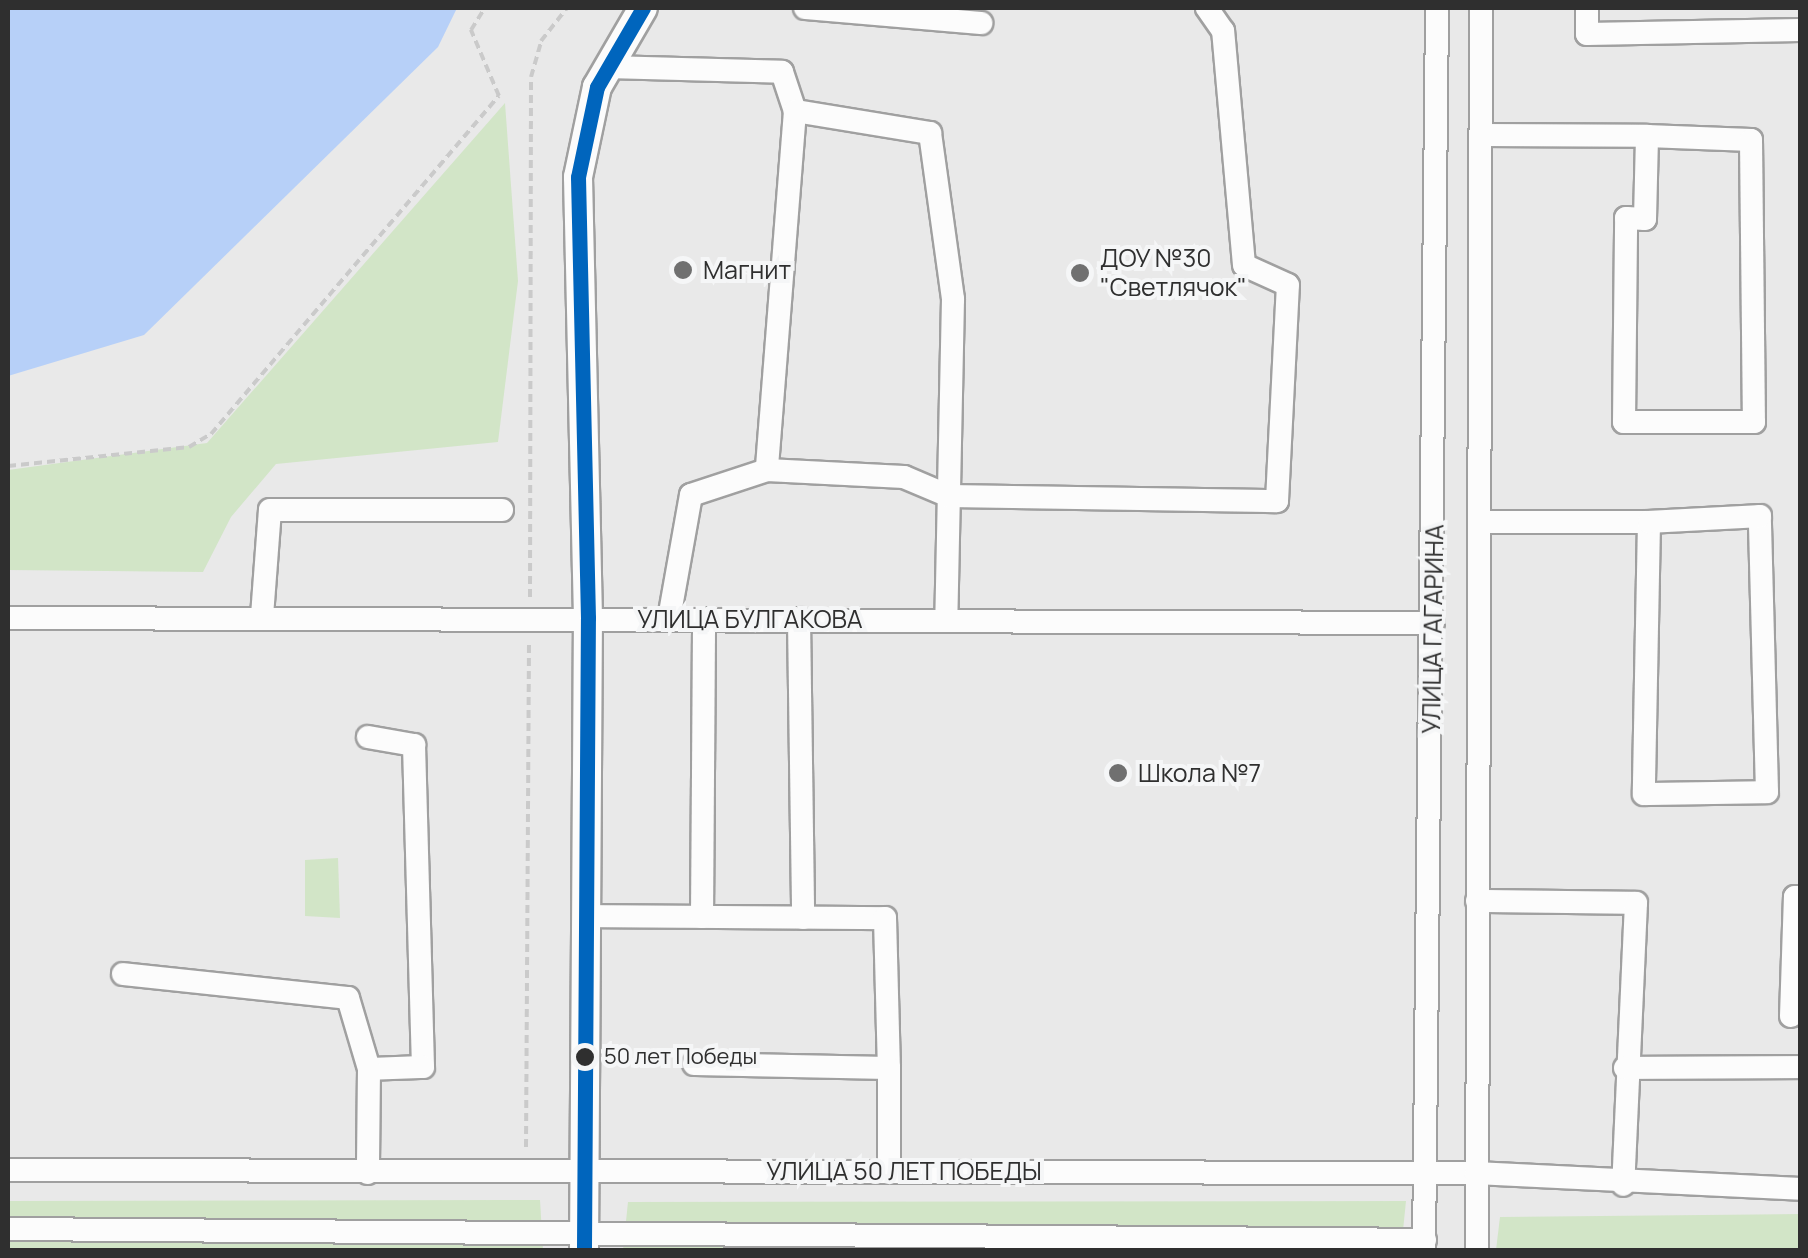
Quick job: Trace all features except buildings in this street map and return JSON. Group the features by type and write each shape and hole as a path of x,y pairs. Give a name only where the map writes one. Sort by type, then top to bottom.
{"main road":[{"path":"584,1241 588,618 578,178 597,87 643,8"}],"street":[{"path":"805,8 981,23"},
{"path":"669,618 691,495 767,470 904,477 949,496 1278,501 1288,285 1244,265 1223,31 1207,8"},
{"name":"УЛИЦА ГАГАРИНА","path":"1424,1245 1437,8"},
{"name":"УЛИЦА ГАГАРИНА","path":"1476,1250 1480,8"},
{"path":"1587,8 1586,34 1800,30"},
{"path":"608,67 782,72 795,110 767,470"},
{"path":"795,110 930,133 953,299 946,620"},
{"path":"1482,136 1647,136 1751,140 1754,422 1624,422 1626,218 1645,219 1647,136"},
{"path":"262,616 270,510 502,510"},
{"path":"1480,522 1649,522 1760,516 1767,792 1644,794 1649,522"},
{"name":"УЛИЦА БУЛГАКОВА","path":"8,618 1433,623"},
{"path":"702,917 704,619"},
{"path":"799,620 803,918"},
{"path":"368,736 414,745 423,1067 369,1069"},
{"path":"1791,1016 1795,897 1800,897"},
{"path":"1477,901 1636,903 1623,1185"},
{"path":"586,916 885,918 888,1170"},
{"path":"123,974 348,998 369,1069 368,1173"},
{"path":"694,1064 889,1068"},
{"path":"1626,1068 1800,1067"},
{"name":"УЛИЦА 50 ЛЕТ ПОБЕДЫ","path":"8,1170 1476,1173 1623,1185 1800,1190"},
{"path":"8,1230 584,1241 1424,1245"}],"path":[{"path":"8,466 188,447 211,434 499,96 471,30 485,8"},
{"path":"526,1172 530,77 542,40 567,8"}],"green space":[{"path":"505,103 518,281 498,442 276,464 231,517 203,572 8,570 8,470 207,443"},
{"path":"338,858 340,918 305,916 305,860"},
{"path":"540,1200 543,1250 8,1250 8,1201"},
{"path":"1406,1201 1401,1250 623,1250 628,1202"},
{"path":"1800,1214 1800,1250 1496,1250 1500,1217"}],"water":[{"path":"8,8 457,8 438,47 144,335 8,376"}],"transit line":[{"path":"584,1247 588,618 578,177 597,87 643,8"}],"place":[{"name":"Магнит","path":"683,270"},
{"name":"ДОУ №30 \"Светлячок\"","path":"1080,273"},
{"name":"Школа №7","path":"1118,773"},
{"name":"50 лет Победы","path":"585,1057"}]}
